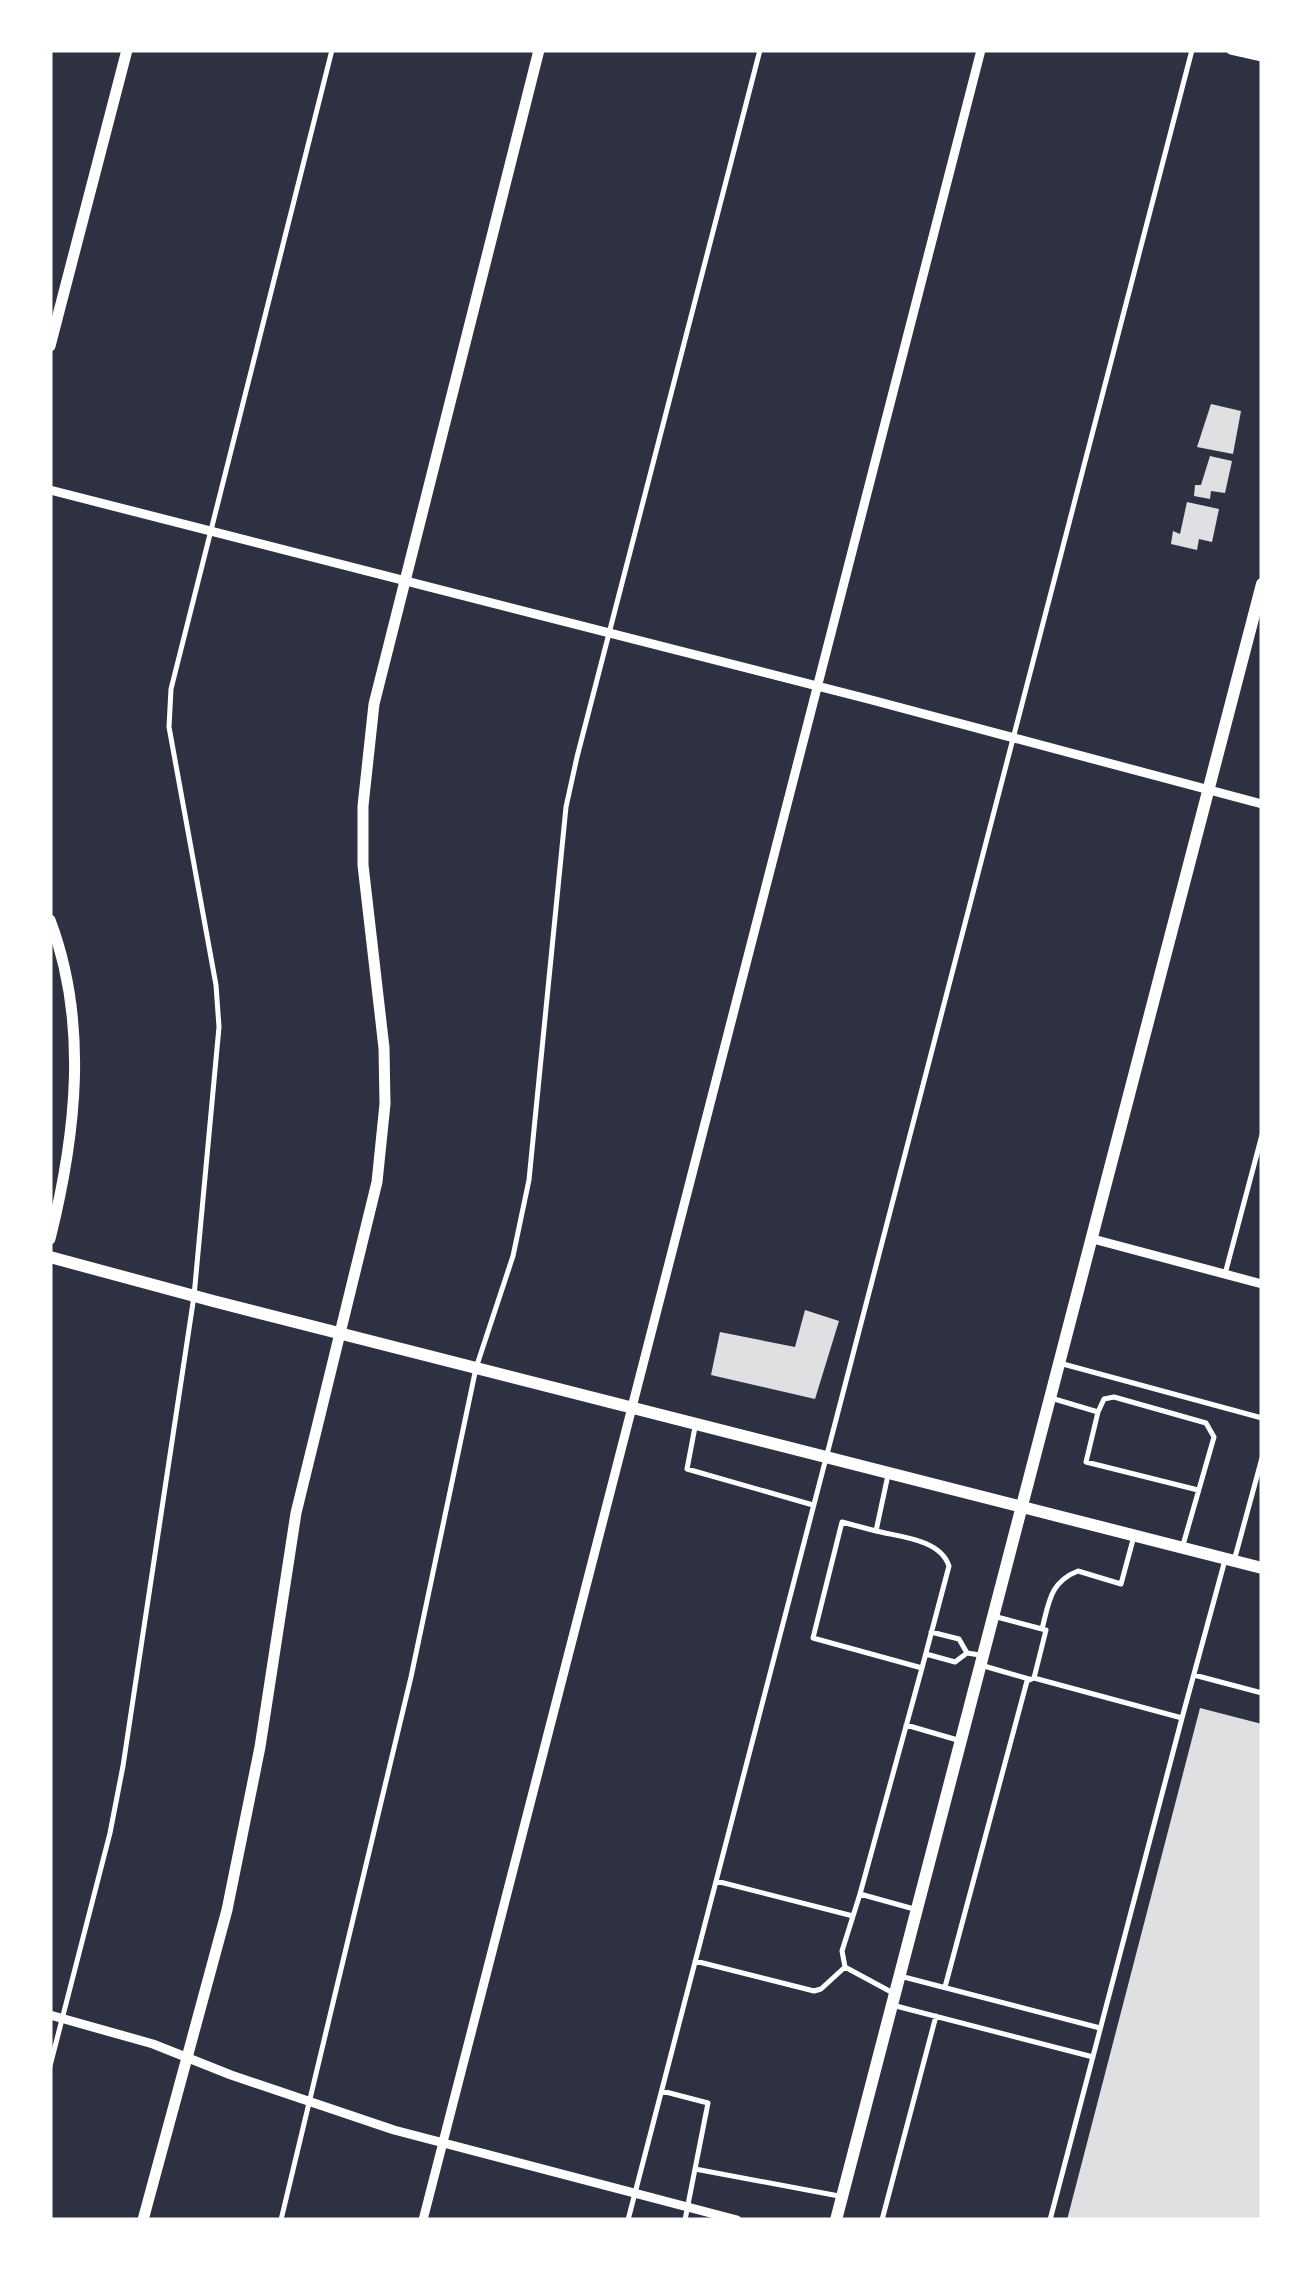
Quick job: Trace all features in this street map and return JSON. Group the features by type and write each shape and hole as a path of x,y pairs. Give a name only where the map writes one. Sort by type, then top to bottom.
{"main road":[{"path":"836,2220 1262,584"},
{"path":"50,1257 1262,1568"}],"street":[{"path":"50,346 127,50"},
{"path":"143,2220 200,2018 239,1854 296,1512 377,1182 385,1104 382,1012 365,894 363,806 374,704 539,50"},
{"path":"423,2220 981,50"},
{"path":"1231,50 1262,58"},
{"path":"50,490 1262,804"},
{"path":"50,920 69,995 75,1049 71,1139 50,1239"},
{"path":"1093,1239 1262,1284"},
{"path":"50,2015 187,2057 442,2145 737,2220"}],"lane":[{"path":"50,2066 110,1834 123,1766 194,1296 219,1026 216,985 170,727 170,689 332,50"},
{"path":"281,2220 411,1677 476,1368 513,1256 529,1180 566,807 760,50"},
{"path":"628,2220 1192,50"},
{"path":"1225,1274 1262,1136"},
{"path":"1060,1363 1262,1418"},
{"path":"1183,1548 1200,1490 1214,1437 1206,1423 1114,1396 1104,1399 1086,1462 1200,1490"},
{"path":"1051,1398 1098,1412"},
{"path":"695,1424 687,1469 813,1505"},
{"path":"1050,2220 1182,1718 1262,1458"},
{"path":"876,1531 888,1472"},
{"path":"922,1668 812,1638 842,1522 930,1545 947,1559 949,1566 932,1632 860,1894 842,1951 845,1967 894,2000 936,2016 1093,2057"},
{"path":"1042,1629 1053,1589 1060,1580 1078,1571 1121,1584 1134,1535"},
{"path":"945,1987 1046,1630 994,1616"},
{"path":"932,1632 958,1639 967,1652 982,1661 1032,1679 1182,1718"},
{"path":"926,1654 955,1662 967,1652"},
{"path":"1194,1675 1262,1693"},
{"path":"906,1726 961,1741"},
{"path":"716,1881 853,1916"},
{"path":"860,1894 917,1910"},
{"path":"695,1961 814,1991 845,1967"},
{"path":"900,1976 1100,2028"},
{"path":"882,2220 936,2016"},
{"path":"662,2092 708,2103 684,2220"},
{"path":"694,2169 842,2196"}],"building":[{"path":"1211,404 1241,411 1233,454 1197,447"},
{"path":"1210,456 1232,461 1225,493 1211,491 1210,499 1194,496 1195,485 1201,485"},
{"path":"1187,502 1219,509 1212,542 1199,539 1197,550 1171,544 1173,531 1180,534"},
{"path":"805,1310 839,1321 815,1399 711,1375 720,1332 795,1347"},
{"path":"1200,1708 1262,1724 1262,2220 1067,2220"}]}
